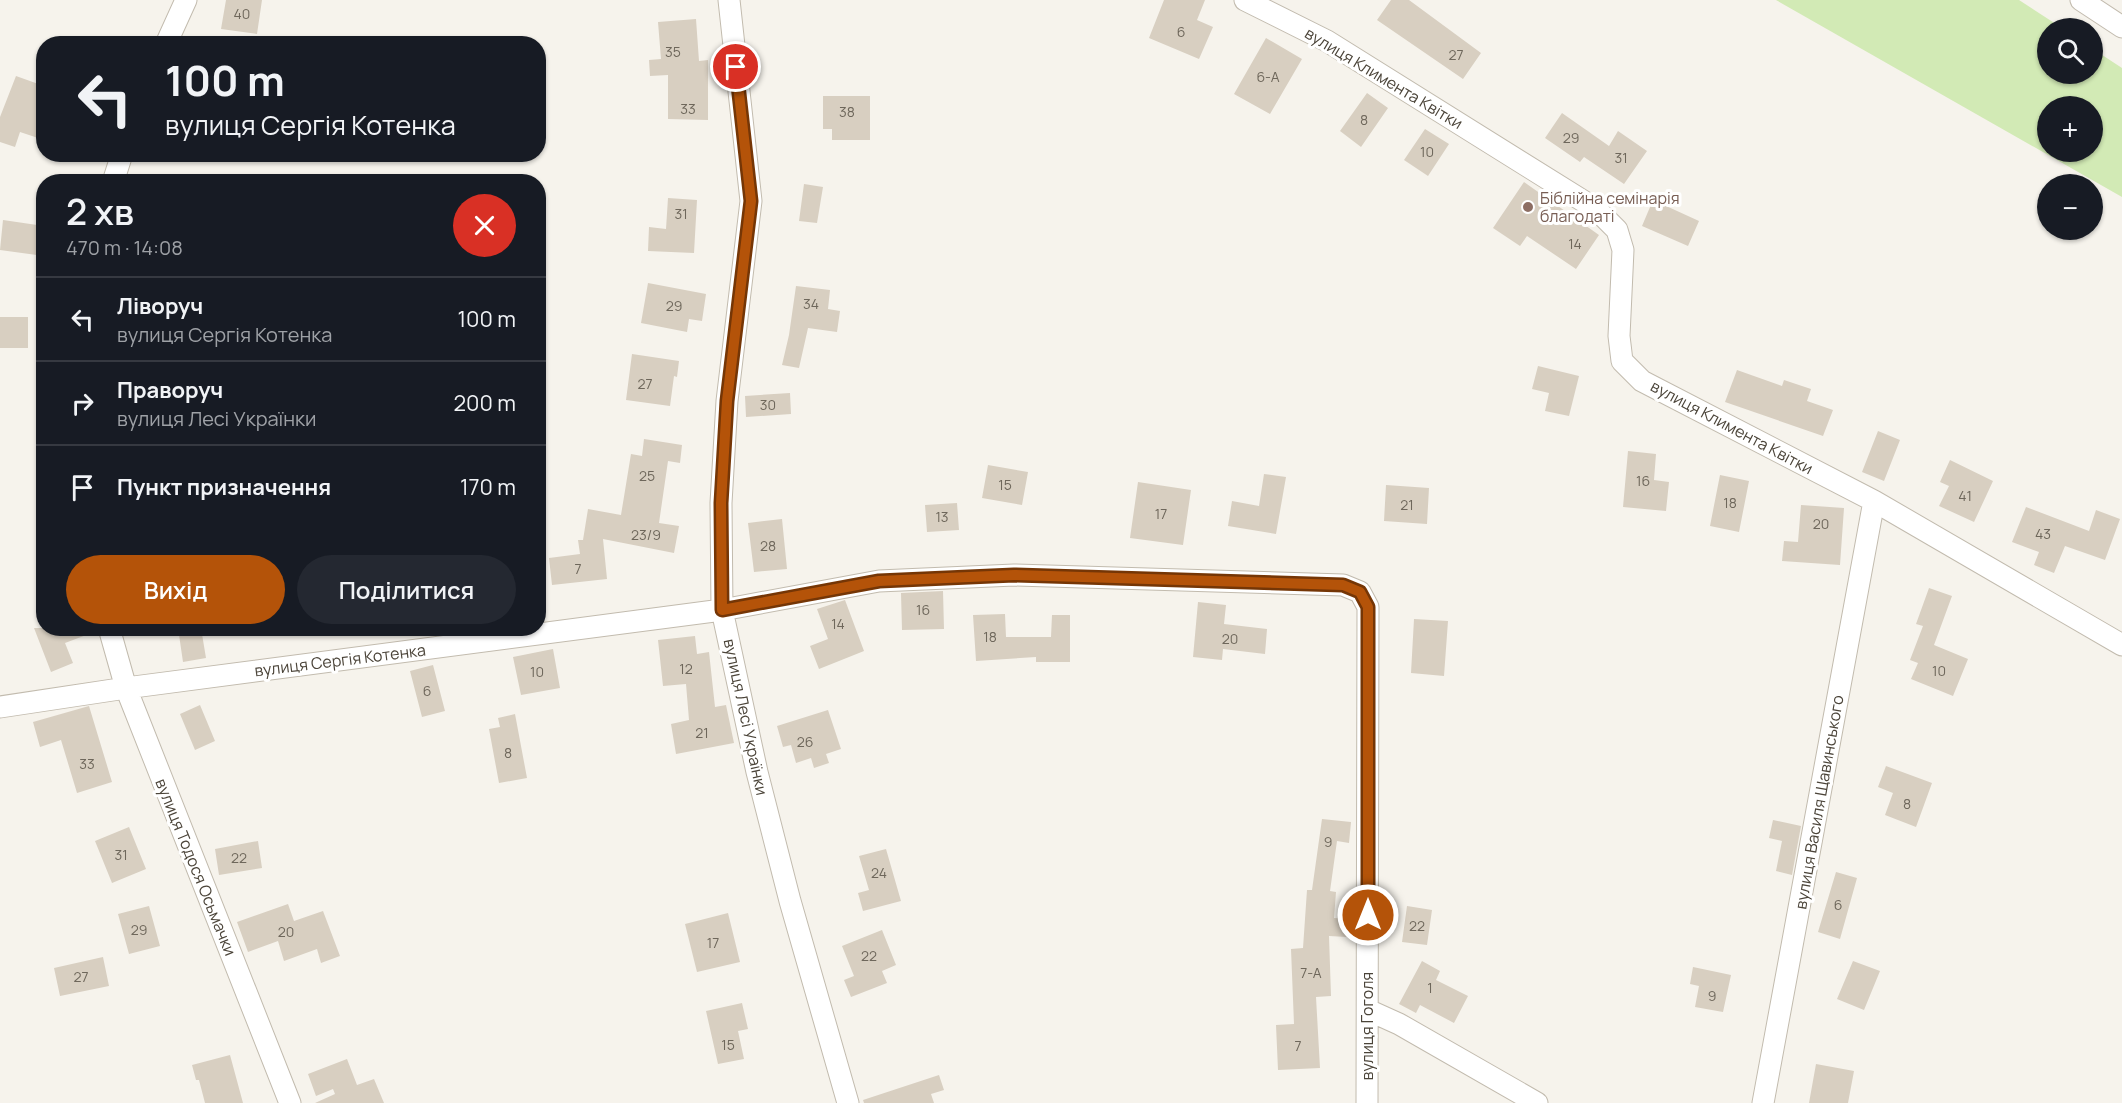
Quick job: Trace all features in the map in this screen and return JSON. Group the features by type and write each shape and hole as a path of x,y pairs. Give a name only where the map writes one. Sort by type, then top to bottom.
{"street":[{"path":"170,36 186,0"},
{"name":"вулиця Лесі Українки","path":"729,0 751,201 727,401 721,503 722,610 757,772 790,901 848,1103"},
{"name":"вулиця Климента Квітки","path":"1245,0 1327,41 1596,209 1617,230 1623,250 1619,336 1622,361 1642,381 1874,501 2122,645"},
{"path":"2081,0 2122,27"},
{"name":"вулиця Василя Щавинського","path":"1763,1103 1874,501"},
{"name":"вулиця Сергія Котенка","path":"546,633 722,610 879,581 1014,575 1343,585 1360,592"},
{"name":"вулиця Гоголя","path":"1360,592 1368,607 1366,1103"},
{"name":"вулиця Тодося Осьмачки","path":"111,636 126,688 290,1103"},
{"name":"вулиця Сергія Котенка","path":"0,707 126,688 523,636"},
{"path":"1368,1010 1399,1024 1537,1103"}],"green space":[{"path":"1776,0 2019,0 2047,18 2037,18 2037,84 2103,84 2103,56 2122,68 2122,197 2103,186 2103,174 2082,174 2061,162 2103,162 2103,96 2037,96 2037,149"}],"building":[{"path":"226,0 262,0 257,34 221,29"},
{"path":"1164,0 1205,0 1197,20 1213,27 1199,59 1149,38"},
{"path":"1391,0 1409,0 1481,53 1463,79 1377,20"},
{"path":"696,19 699,61 708,60 708,120 668,119 668,75 650,76 649,60 661,59 658,22"},
{"path":"1266,38 1302,59 1270,114 1234,94"},
{"path":"16,76 36,83 36,137 20,132 15,147 0,142 0,117"},
{"path":"1367,93 1388,108 1361,147 1340,131"},
{"path":"823,96 870,96 870,140 832,140 832,129 823,129"},
{"path":"1562,113 1609,146 1618,131 1647,151 1624,184 1584,157 1580,162 1545,138"},
{"path":"1425,129 1449,144 1428,176 1404,160"},
{"path":"1524,182 1599,235 1576,269 1527,236 1520,246 1493,228"},
{"path":"804,184 823,187 817,223 799,221"},
{"path":"668,198 697,200 694,253 648,251 649,227 666,229"},
{"path":"1653,200 1699,221 1688,246 1642,226"},
{"path":"3,220 36,225 36,255 0,250"},
{"path":"648,283 706,294 702,321 689,319 687,332 641,323"},
{"path":"796,286 830,290 828,309 840,311 837,332 808,328 799,368 782,365"},
{"path":"0,317 28,317 28,348 0,348"},
{"path":"632,354 679,361 677,377 674,376 670,406 626,400"},
{"path":"1538,366 1579,376 1569,416 1545,411 1549,393 1532,389"},
{"path":"1737,370 1782,386 1784,380 1811,389 1807,401 1833,410 1823,436 1725,402"},
{"path":"790,393 791,414 746,417 745,396"},
{"path":"1878,431 1900,440 1884,481 1862,472"},
{"path":"644,439 682,445 680,463 668,461 659,523 679,526 674,553 603,539 607,579 552,585 549,558 580,554 578,540 583,540 588,509 621,515 631,454 642,456"},
{"path":"1628,451 1656,454 1654,480 1669,482 1666,511 1623,507"},
{"path":"1950,460 1993,481 1974,522 1939,506 1949,486 1940,482"},
{"path":"988,465 1028,472 1022,505 982,498"},
{"path":"1264,474 1286,477 1276,534 1228,526 1232,501 1259,506"},
{"path":"1720,475 1749,481 1739,532 1710,526"},
{"path":"1138,482 1191,490 1183,545 1130,538"},
{"path":"1386,485 1429,488 1427,524 1384,521"},
{"path":"957,503 959,530 927,532 925,505"},
{"path":"1801,505 1844,508 1840,565 1782,561 1784,541 1798,542"},
{"path":"2026,507 2089,531 2096,510 2120,519 2105,560 2065,546 2054,573 2034,565 2039,552 2012,542"},
{"path":"782,519 787,569 754,572 748,523"},
{"path":"1929,588 1952,596 1934,645 1968,659 1953,696 1911,679 1918,663 1910,660 1923,626 1916,624"},
{"path":"943,591 944,629 902,630 901,593"},
{"path":"845,600 864,651 819,669 810,646 828,639 817,609"},
{"path":"1198,602 1226,605 1224,624 1267,629 1265,654 1223,649 1222,660 1193,657"},
{"path":"1005,614 1006,637 1051,637 1052,615 1070,615 1070,662 1036,662 1036,657 976,661 973,615"},
{"path":"1414,619 1448,621 1444,676 1411,673"},
{"path":"37,636 84,636 65,643 73,663 51,672"},
{"path":"179,636 202,636 206,658 183,662"},
{"path":"695,636 697,654 709,652 715,707 726,705 734,743 676,754 671,724 689,720 686,684 663,686 658,640"},
{"path":"553,649 560,688 521,695 513,657"},
{"path":"433,665 445,711 422,717 410,671"},
{"path":"200,705 215,741 195,750 180,714"},
{"path":"89,706 112,782 77,793 61,740 40,747 33,722"},
{"path":"828,710 841,749 826,754 829,763 814,768 811,758 796,763 791,745 783,747 777,726"},
{"path":"515,714 527,778 499,783 489,729 500,727 498,718"},
{"path":"1886,766 1932,783 1916,827 1885,815 1893,793 1878,787"},
{"path":"1322,819 1351,822 1349,843 1337,841 1330,891 1336,892 1334,918 1348,919 1347,937 1329,936 1331,996 1316,997 1320,1068 1278,1070 1276,1025 1294,1024 1291,949 1303,948 1307,890 1312,890"},
{"path":"1773,820 1801,826 1792,875 1776,871 1782,841 1769,838"},
{"path":"129,827 146,869 112,883 95,841"},
{"path":"258,841 262,868 219,875 215,849"},
{"path":"886,849 901,901 863,911 858,893 869,890 859,856"},
{"path":"1836,872 1857,878 1840,939 1818,932"},
{"path":"288,904 294,921 323,911 340,956 321,963 317,949 284,961 278,941 248,952 237,922"},
{"path":"149,906 160,946 129,954 118,914"},
{"path":"1407,906 1432,910 1427,945 1402,942"},
{"path":"728,913 740,962 697,972 685,924"},
{"path":"882,930 896,965 882,971 887,983 851,997 844,980 854,976 842,946"},
{"path":"103,957 109,986 60,996 54,968"},
{"path":"1422,961 1440,971 1436,980 1468,996 1454,1023 1420,1005 1416,1013 1399,1004"},
{"path":"1853,961 1880,971 1864,1010 1837,999"},
{"path":"1693,967 1731,975 1723,1012 1695,1007 1699,986 1690,984"},
{"path":"742,1003 748,1029 738,1031 744,1059 718,1064 706,1011"},
{"path":"230,1055 243,1103 205,1103 192,1065"},
{"path":"347,1059 357,1085 374,1079 384,1103 315,1103 335,1094 333,1089 316,1096 308,1074"},
{"path":"1816,1064 1854,1071 1848,1103 1809,1103"},
{"path":"939,1075 944,1090 931,1094 934,1103 864,1103 863,1100"}],"place":[{"name":"Біблійна семінарія благодаті","path":"1528,207"}],"route":[{"path":"736,67 751,201 727,401 721,503 722,610 879,581 1014,575 1343,585 1360,592 1368,607 1368,915"}]}
